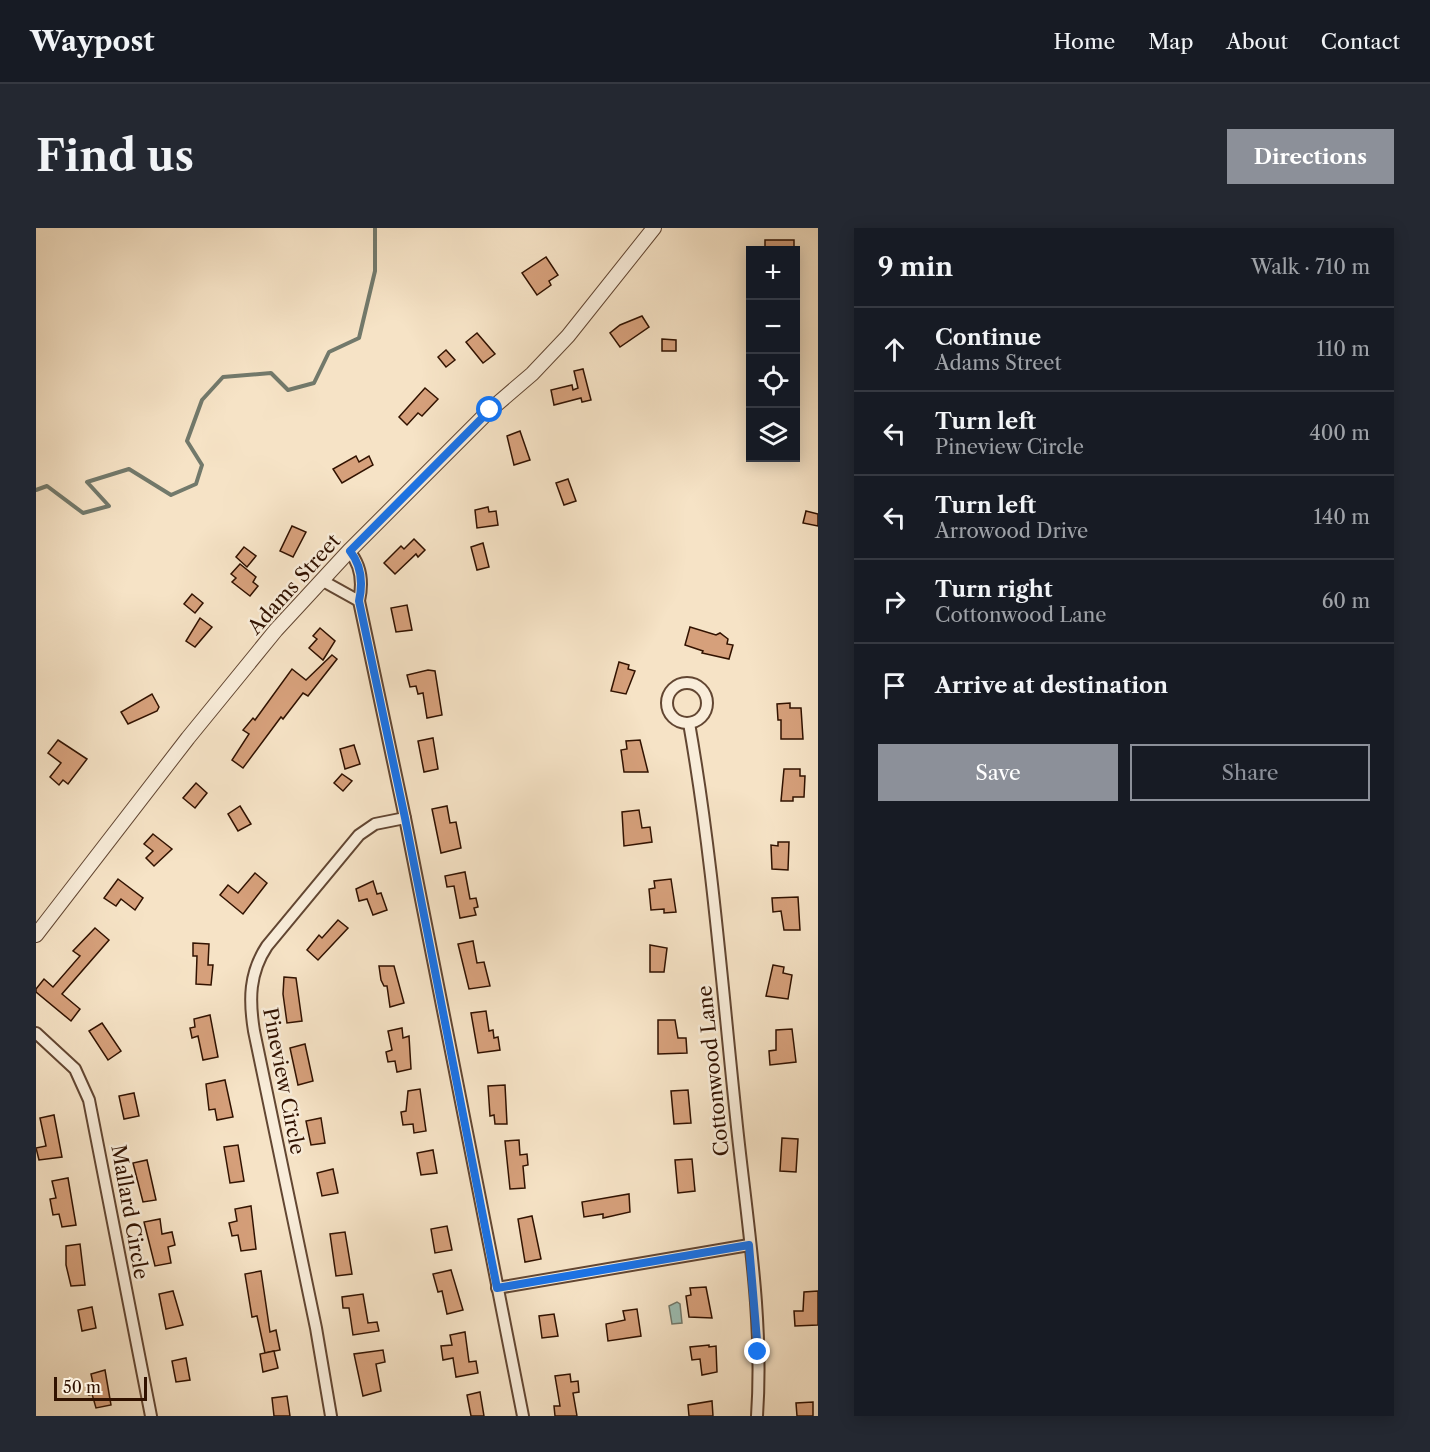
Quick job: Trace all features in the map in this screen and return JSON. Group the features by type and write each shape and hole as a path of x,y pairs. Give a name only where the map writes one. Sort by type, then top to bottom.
{"street":[{"name":"Adams Street","path":"36,935 137,808 188,738 276,630 350,551 490,410 532,374 568,336 654,228"},
{"path":"350,551 359,567 362,586 359,601 405,818 523,1416"},
{"path":"323,581 359,601"},
{"name":"Cottonwood Lane","path":"689,723 709,858 758,1331 757,1416"},
{"name":"Pineview Circle","path":"331,1416 316,1328 254,1031 251,984 260,955 346,847 375,824 405,818"},
{"name":"Mallard Circle","path":"36,1033 75,1069 88,1100 151,1416"},
{"path":"497,1288 749,1245"}],"water":[{"path":"677,1302 680,1304 682,1323 672,1324 669,1306"}],"building":[{"path":"765,240 794,240 794,246 765,246"},
{"path":"546,257 558,275 549,281 551,285 537,295 522,273"},
{"path":"642,316 649,327 620,347 610,333 620,325"},
{"path":"477,333 495,354 483,363 466,342"},
{"path":"662,339 676,340 676,351 662,351"},
{"path":"446,350 455,360 446,367 438,357"},
{"path":"583,369 591,400 582,402 581,398 554,405 551,390 572,385 573,390 578,388 574,371"},
{"path":"425,388 438,399 422,416 418,413 407,425 399,417"},
{"path":"520,431 530,460 514,465 507,436"},
{"path":"356,456 359,462 369,456 373,465 342,483 333,469"},
{"path":"568,479 576,501 564,505 556,483"},
{"path":"488,507 489,512 496,511 498,525 477,528 475,510"},
{"path":"806,511 818,514 818,526 803,523"},
{"path":"292,526 306,532 293,557 280,551"},
{"path":"414,539 425,550 418,557 416,554 395,574 384,563 401,546 404,549"},
{"path":"483,543 489,567 477,570 471,547"},
{"path":"244,547 256,556 247,567 236,557"},
{"path":"240,564 256,577 253,582 258,586 250,596 232,582 236,578 231,574"},
{"path":"192,594 203,603 195,613 184,604"},
{"path":"407,605 412,630 396,632 391,608"},
{"path":"200,618 212,627 195,647 186,641"},
{"path":"690,627 716,635 720,633 728,639 727,644 733,645 729,659 702,653 703,651 685,645"},
{"path":"320,628 335,641 323,660 309,648 317,639 313,636"},
{"path":"332,655 337,659 308,696 303,693 283,719 281,717 243,768 232,760 249,734 243,730 253,718 255,720 292,669 306,680"},
{"path":"619,662 629,665 628,669 635,671 626,694 611,691"},
{"path":"428,670 435,671 442,715 427,718 423,693 418,694 416,686 410,687 407,675"},
{"path":"152,694 159,707 157,711 128,724 121,712"},
{"path":"790,703 790,708 801,708 803,739 781,739 781,720 778,720 777,704"},
{"path":"433,738 438,769 424,772 418,741"},
{"path":"58,740 87,759 68,784 63,780 59,785 50,777 61,763 48,753"},
{"path":"640,740 648,772 624,772 621,750 627,749 626,741"},
{"path":"354,745 360,764 345,769 340,749"},
{"path":"784,769 800,769 800,776 805,776 804,797 793,797 793,801 781,801"},
{"path":"342,774 352,781 343,791 334,783"},
{"path":"196,783 207,793 195,808 183,798"},
{"path":"240,806 251,824 238,831 228,814"},
{"path":"447,806 450,823 456,822 461,848 441,853 432,809"},
{"path":"639,810 642,828 650,827 652,842 624,846 622,812"},
{"path":"153,834 172,849 154,866 146,858 153,851 144,844"},
{"path":"778,842 789,842 788,870 772,869 771,845 778,846"},
{"path":"465,872 470,899 476,898 478,907 474,908 476,915 460,918 454,886 447,887 445,876"},
{"path":"255,873 267,883 243,914 220,895 228,885 238,893"},
{"path":"118,879 143,898 135,910 121,899 116,906 104,898"},
{"path":"671,879 676,912 664,913 664,909 651,910 649,889 655,888 654,881"},
{"path":"373,881 377,894 381,893 387,910 373,915 367,899 359,901 356,889"},
{"path":"798,897 800,930 784,930 781,911 773,912 772,898"},
{"path":"338,920 348,928 318,960 307,950 319,935 322,938"},
{"path":"95,928 109,940 62,994 80,1009 71,1021 36,992 36,989 44,979 53,987 80,956 73,951"},
{"path":"473,941 477,963 484,962 490,986 469,989 458,944"},
{"path":"193,943 209,944 208,965 213,965 211,985 196,984 197,956 193,956"},
{"path":"650,945 667,948 664,972 650,972"},
{"path":"773,965 784,967 783,973 792,975 788,999 766,996"},
{"path":"379,966 394,966 404,1003 390,1007 387,986 384,986 381,980"},
{"path":"284,977 296,978 302,1021 287,1023 283,994"},
{"path":"486,1011 489,1031 493,1030 494,1038 498,1037 500,1050 478,1053 471,1013"},
{"path":"210,1015 218,1057 203,1060 198,1036 192,1038 190,1028 195,1027 194,1019"},
{"path":"658,1020 675,1020 678,1038 686,1038 687,1053 658,1054"},
{"path":"102,1023 121,1051 108,1060 89,1031"},
{"path":"402,1028 403,1038 409,1036 411,1069 397,1072 395,1061 388,1062 386,1052 392,1050 388,1031"},
{"path":"792,1029 796,1062 770,1065 769,1051 776,1050 776,1030"},
{"path":"305,1044 313,1081 298,1085 290,1048"},
{"path":"225,1080 233,1117 217,1120 215,1109 209,1110 206,1084"},
{"path":"505,1085 507,1124 495,1124 494,1115 490,1116 488,1086"},
{"path":"420,1089 426,1131 414,1133 413,1124 403,1125 401,1112 406,1111 408,1091"},
{"path":"688,1090 691,1123 674,1124 671,1091"},
{"path":"134,1093 139,1116 124,1119 119,1096"},
{"path":"54,1115 62,1157 39,1160 36,1148 46,1146 40,1118"},
{"path":"321,1118 325,1143 311,1145 306,1121"},
{"path":"782,1138 798,1139 796,1172 780,1171"},
{"path":"519,1140 520,1155 527,1154 528,1165 523,1166 525,1188 510,1189 505,1141"},
{"path":"238,1145 244,1181 230,1183 224,1147"},
{"path":"433,1150 437,1173 421,1175 417,1153"},
{"path":"692,1159 695,1191 678,1193 675,1160"},
{"path":"147,1160 156,1200 143,1202 133,1163"},
{"path":"333,1169 338,1193 322,1196 317,1173"},
{"path":"68,1178 76,1225 62,1227 59,1214 53,1215 50,1199 56,1198 52,1181"},
{"path":"629,1194 630,1212 603,1218 603,1214 584,1217 582,1202"},
{"path":"251,1206 256,1249 241,1251 238,1235 232,1236 229,1223 237,1221 235,1209"},
{"path":"532,1216 541,1259 525,1262 518,1219"},
{"path":"160,1219 162,1234 172,1232 175,1245 168,1247 171,1263 155,1266 144,1222"},
{"path":"447,1226 452,1250 435,1253 431,1229"},
{"path":"345,1232 352,1274 336,1276 330,1234"},
{"path":"80,1244 85,1285 71,1286 66,1265 66,1246"},
{"path":"451,1270 463,1310 447,1314 442,1291 438,1292 433,1274"},
{"path":"261,1271 270,1332 276,1330 280,1350 265,1353 257,1316 252,1317 245,1274"},
{"path":"706,1287 712,1318 689,1317 686,1296 691,1295 690,1288"},
{"path":"173,1291 183,1325 166,1329 159,1294"},
{"path":"818,1291 818,1325 795,1326 794,1311 803,1311 804,1292"},
{"path":"363,1294 368,1323 377,1322 379,1331 353,1335 349,1308 343,1308 342,1297"},
{"path":"92,1307 96,1328 82,1331 78,1310"},
{"path":"637,1309 641,1336 608,1341 606,1324 625,1320 623,1311"},
{"path":"554,1314 558,1336 542,1338 539,1316"},
{"path":"465,1332 469,1362 476,1361 478,1373 456,1377 453,1358 443,1360 441,1346 452,1345 450,1335"},
{"path":"709,1345 709,1347 716,1346 717,1372 702,1375 700,1359 692,1360 690,1347"},
{"path":"383,1350 385,1362 376,1364 381,1391 363,1396 354,1354"},
{"path":"274,1351 278,1368 263,1372 260,1354"},
{"path":"186,1358 190,1380 176,1382 172,1361"},
{"path":"105,1370 111,1405 96,1408 92,1394 89,1395 86,1385 93,1383 91,1374"},
{"path":"570,1374 571,1382 578,1381 579,1392 573,1393 577,1416 555,1416 554,1406 560,1406 555,1376"},
{"path":"480,1392 484,1416 471,1416 467,1395"},
{"path":"287,1396 290,1416 274,1416 272,1398"},
{"path":"712,1401 713,1416 689,1416 688,1405"},
{"path":"813,1402 813,1416 797,1416 796,1403"}],"waterway":[{"path":"36,490 47,486 83,513 109,506 87,482 129,469 171,495 196,484 202,465 187,441 202,400 223,377 271,373 288,390 314,383 329,352 359,338 375,271 375,228"}],"route":[{"path":"490,410 350,551 359,567 362,586 359,601 405,818 497,1288 749,1245 755,1293 758,1352"}]}
